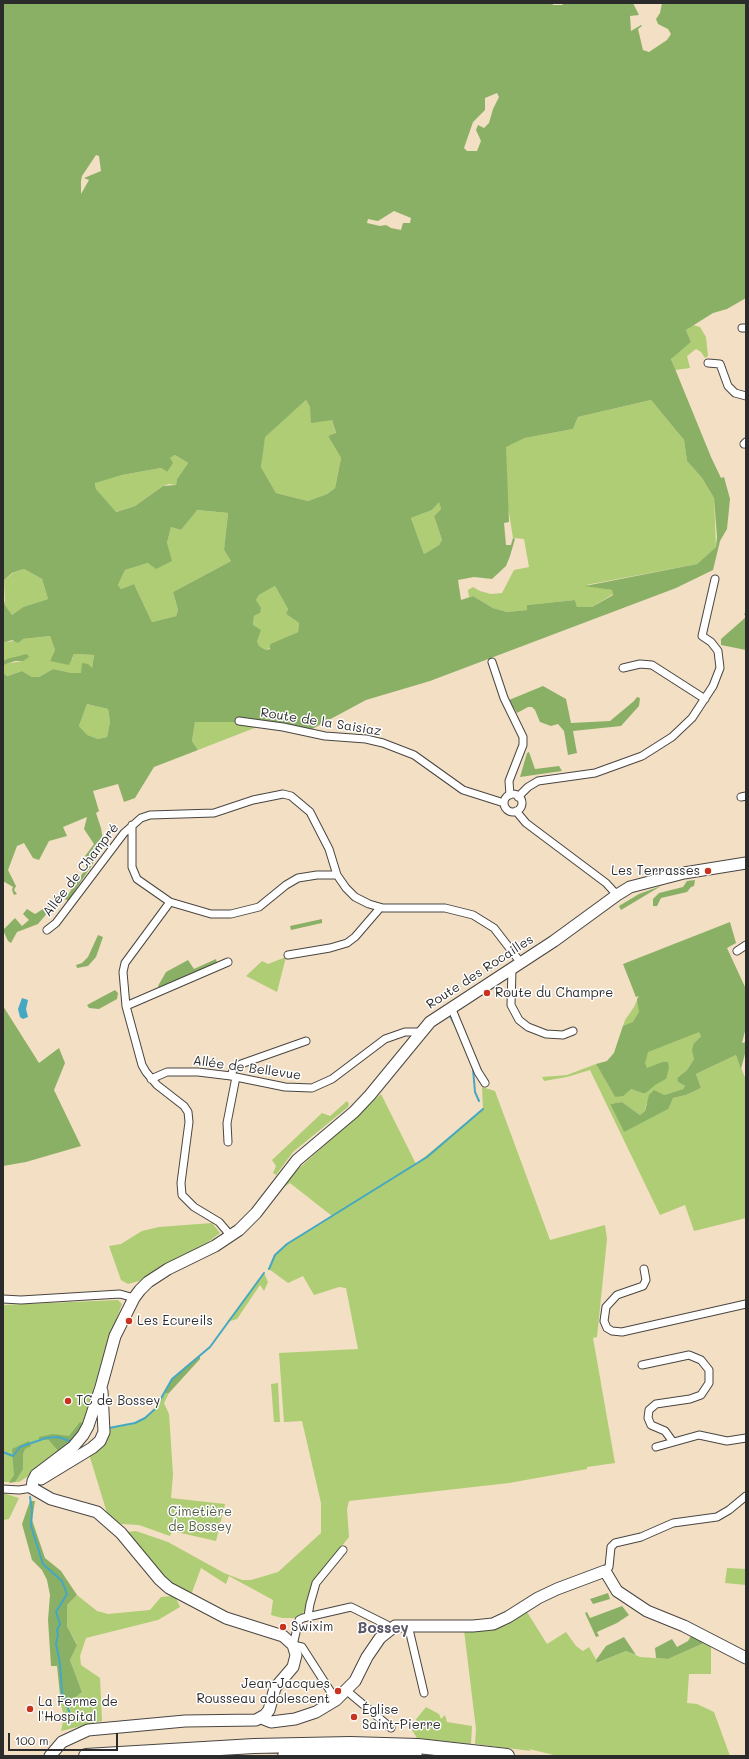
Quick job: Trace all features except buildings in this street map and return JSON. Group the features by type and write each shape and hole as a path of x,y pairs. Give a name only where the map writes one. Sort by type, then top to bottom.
{"highway":[{"path":"86,1756 254,1746 356,1744 443,1748 507,1756"},
{"path":"285,1756 349,1754 415,1756"}],"street":[{"path":"708,363 720,364 728,386 735,393 746,396"},
{"path":"518,797 528,787 538,781 595,773 642,756 661,745 683,728 705,699 717,678 721,664 716,648 702,636 715,579"},
{"path":"492,662 504,698 523,736 523,745 509,780 510,795"},
{"path":"623,668 640,664 652,665 705,699"},
{"name":"Route de la Saisiaz","path":"239,721 283,727 325,736 366,739 382,742 414,755 463,790 504,803"},
{"name":"Allée de Champré","path":"47,930 56,923 112,847 132,825 141,818 150,815 214,813 253,800 279,794 287,795 302,804 312,814 329,849 337,875 346,888 355,897 380,908"},
{"path":"510,795 518,797 522,805 516,812"},
{"path":"510,795 506,797 504,803 508,811 516,812 526,823 606,883 616,895"},
{"path":"132,825 131,857 134,874 143,884 170,902 211,914 231,914 263,905 286,885 298,878 317,875 337,875"},
{"name":"Route des Rocailles","path":"32,1488 36,1475 73,1447 84,1435 101,1387 115,1336 134,1298 148,1282 168,1269 215,1246 231,1236 256,1213 297,1160 370,1095 420,1032 430,1022 596,912 616,895 630,887 671,876 746,863"},
{"path":"170,902 125,963 123,972 126,1006 142,1065 151,1079 184,1106 189,1116 181,1183 182,1196 194,1207 219,1222 231,1236"},
{"path":"288,955 330,948 347,943 355,937 380,908 438,908 457,910 473,914 487,922 494,929 516,966 512,1005 519,1020 528,1027 546,1034 563,1035 573,1031"},
{"path":"737,951 746,945"},
{"path":"126,1006 228,962"},
{"path":"451,1007 484,1083"},
{"name":"Allée de Bellevue","path":"151,1079 161,1073 172,1071 198,1072 233,1076 286,1087 312,1088 332,1079 385,1039 405,1032 420,1032"},
{"path":"228,1142 227,1123 234,1069 241,1064 306,1041"},
{"path":"644,1269 646,1280 644,1285 617,1295 606,1307 604,1315 605,1323 612,1331 622,1332 746,1304"},
{"path":"3,1299 21,1300 120,1294 134,1298"},
{"path":"642,1364 688,1355 702,1360 709,1370 709,1383 701,1395 690,1399 656,1404 649,1410 648,1418 651,1425 664,1431 673,1442"},
{"path":"3,1489 19,1490 32,1488 40,1480 92,1448 100,1441 104,1432 101,1387"},
{"path":"656,1447 699,1435 727,1441 746,1438"},
{"path":"32,1488 51,1499 91,1510 103,1516 122,1533 160,1580 177,1593 226,1618 284,1636 293,1645 296,1655 294,1664 290,1671 277,1684 265,1714 250,1721 185,1721 88,1730 62,1742 50,1756"},
{"path":"265,1714 271,1722 291,1720 316,1712 336,1700 347,1691 358,1677 367,1657 380,1638 391,1628 398,1625 474,1626 493,1624 556,1589 605,1571 609,1567 611,1546 613,1544 641,1537 673,1523 717,1517 729,1510 746,1496"},
{"path":"308,1616 316,1583 343,1550"},
{"path":"605,1571 615,1589 641,1607 684,1626 746,1658"},
{"path":"293,1645 300,1620 308,1616 351,1607 391,1628"},
{"path":"408,1625 424,1694"},
{"path":"293,1645 302,1647 336,1700"},
{"path":"347,1691 391,1728"}],"green space":[{"path":"3,3 552,3 553,5 562,5 564,3 633,3 639,15 630,16 631,31 641,25 642,26 638,29 643,50 649,52 667,40 671,34 668,29 658,24 656,19 660,13 662,3 746,3 746,298 727,309 713,313 686,330 691,342 671,359 711,457 721,478 724,477 730,499 727,529 720,541 713,570 676,588 430,681 366,700 312,729 255,722 195,722 192,741 198,750 154,767 135,798 124,802 118,784 93,791 99,811 96,813 101,828 104,847 68,901 65,899 91,861 85,856 94,844 84,829 87,817 63,827 67,836 49,841 39,860 33,858 24,843 17,846 8,870 16,886 14,890 17,894 14,895 12,890 13,887 3,881 3,673 7,676 22,671 32,677 39,677 53,669 72,673 81,673 82,663 88,664 92,668 94,655 74,654 69,665 50,661 55,650 50,636 23,639 18,643 12,640 3,643 3,596 5,605 12,615 23,607 48,599 42,579 24,569 12,573 4,580 3,585","holes":["497,93 499,97 493,109 489,123 484,128 478,125 476,130 481,141 477,151 467,151 464,148 473,122 485,110 485,98","96,155 99,156 101,171 84,178 89,180 81,194 82,176","394,211 411,218 410,223 403,223 401,230 391,228 386,225 380,226 367,223 368,219 378,221","306,400 310,407 311,423 332,420 336,433 328,436 341,458 335,488 327,494 308,501 276,493 261,467 265,437","651,400 684,440 687,461 702,478 714,498 717,537 716,547 697,564 585,586 612,590 613,595 592,607 577,607 575,600 527,605 527,610 507,612 493,608 473,596 461,600 458,580 474,577 492,579 506,566 510,556 515,539 513,538 511,545 506,545 504,523 509,522 506,447 525,438 573,429 578,417","175,455 188,463 177,479 176,485 163,486 135,506 116,512 96,489 95,483 122,475 161,468 167,472 173,463 170,458","439,502 441,509 434,516 442,540 439,545 424,554 411,518 432,510","197,510 228,513 224,550 231,561 173,592 178,610 176,616 152,622 134,584 121,589 118,585 125,570 148,563 156,569 172,561 167,543 171,527 181,530","275,586 288,609 286,614 299,623 298,632 270,644 270,649 266,650 259,646 257,641 261,630 253,625 254,616 260,613 261,608 256,600 259,595","87,704 108,709 110,722 107,737 98,739 87,735 79,726"]},
{"path":"693,325 700,327 706,337 708,356 705,358 701,352 696,349 687,356 690,368 675,370 671,358 691,342 686,330"},
{"path":"306,400 310,407 332,420 336,434 328,436 341,458 335,488 327,494 308,501 276,493 261,467 264,437"},
{"path":"651,400 684,440 687,461 702,478 714,498 716,547 697,564 586,585 612,590 613,594 592,607 577,607 575,600 527,605 527,610 507,612 493,608 473,596 469,597 468,590 473,587 491,594 502,593 514,570 529,567 524,539 513,538 509,513 484,447 510,445 525,438 573,429 578,417"},
{"path":"175,455 188,463 177,479 176,485 169,484 163,486 135,506 115,512 96,489 95,482 122,475 161,468 167,472 170,458"},
{"path":"439,501 441,509 434,516 442,540 439,545 424,554 411,518 432,510"},
{"path":"196,510 228,513 224,550 231,561 173,592 178,610 176,616 152,622 134,584 121,589 118,585 125,570 148,563 167,543 171,527 181,530"},
{"path":"24,569 42,579 48,599 23,607 12,615 5,605 4,580 13,573"},
{"path":"275,586 288,609 286,614 299,623 298,632 270,644 270,648 266,650 259,646 253,626 254,616 260,613 256,600 259,595"},
{"path":"746,617 746,650 721,645 721,639"},
{"path":"50,636 55,650 50,661 72,659 74,654 94,655 92,668 81,673 72,673 53,669 39,677 32,677 22,671 6,676 3,673 4,664 23,661 7,659 3,661 3,643"},
{"path":"27,654 29,657 23,661 15,661 3,665 3,661 7,659"},
{"path":"543,686 566,699 571,723 610,721 637,697 640,698 639,706 621,726 573,731 577,753 568,755 564,731 558,724 551,726 540,722 535,710 532,707 528,707 517,713 509,700"},
{"path":"87,704 108,709 110,722 107,737 98,739 86,735 79,726"},
{"path":"195,722 255,722 257,727 198,750 192,741"},
{"path":"529,752 535,769 559,766 562,771 520,777 527,753"},
{"path":"695,880 694,886 687,892 661,898 657,906 653,906 653,899 659,893 683,887 687,881"},
{"path":"661,886 621,910 619,906 639,894"},
{"path":"53,903 54,905 38,924 17,932 11,943 8,941 3,930 15,918 22,926 29,920 23,914 27,909 35,914"},
{"path":"322,919 322,923 291,930 290,926"},
{"path":"730,922 736,943 727,948 746,989 746,1027 742,1043 746,1042 746,1050 741,1069 736,1055 696,1074 701,1088 686,1095 673,1098 668,1109 624,1132 610,1104 622,1102 640,1115 645,1111 649,1095 654,1090 664,1095 683,1089 685,1086 678,1082 677,1078 687,1070 694,1059 692,1050 694,1043 701,1036 699,1032 648,1052 645,1063 647,1068 662,1062 668,1062 669,1068 666,1079 655,1085 646,1093 631,1089 623,1096 615,1097 596,1064 607,1061 614,1053 623,1026 633,1022 639,1012 637,999 639,996 636,997 623,964"},
{"path":"98,935 103,937 96,957 88,966 77,968 76,965 82,963 88,957"},
{"path":"286,957 277,992 246,976 262,961 268,964"},
{"path":"216,959 217,963 158,988 166,972 188,960 194,969"},
{"path":"633,989 746,989 694,1043 694,1059 687,1070 677,1078 678,1082 685,1086 683,1089 664,1095 646,1104 645,1111 640,1115 622,1102 610,1104 624,1132 673,1098 686,1095 701,1088 696,1074 736,1055 746,1080 746,1218 694,1231 685,1205 660,1215 590,1070 567,1077 544,1081 542,1077 567,1075 596,1064 615,1097 631,1089 646,1093 655,1084 666,1079 662,1062 647,1069 607,1061 614,1053 625,1020 634,1007 639,996 636,997"},
{"path":"115,990 118,993 117,999 99,1009 89,1008 87,1005"},
{"path":"3,1006 39,1063 59,1048 65,1063 54,1090 81,1146 26,1162 3,1166"},
{"path":"482,1087 495,1091 550,1240 605,1225 607,1239 597,1337 593,1338 615,1463 587,1467 587,1469 509,1483 349,1501 347,1509 349,1537 313,1582 305,1610 301,1615 294,1618 282,1618 271,1615 273,1600 229,1576 226,1584 201,1568 191,1595 174,1586 163,1577 127,1532 136,1531 168,1542 224,1573 242,1580 251,1580 278,1572 321,1533 321,1503 302,1421 284,1422 279,1353 358,1349 346,1288 339,1287 314,1295 303,1276 288,1283 269,1269 275,1255 287,1244 332,1216 290,1183 281,1189 286,1180 381,1094 416,1164 483,1109"},
{"path":"347,1101 349,1104 348,1107 293,1152 276,1175 273,1173 276,1166 272,1160 322,1113 330,1116"},
{"path":"212,1223 220,1233 207,1243 139,1281 128,1284 121,1280 109,1246 121,1244 142,1231 159,1227"},
{"path":"264,1273 268,1282 264,1291 260,1285 237,1319 227,1322"},
{"path":"118,1300 122,1304 110,1336 83,1423 78,1433 71,1442 30,1475 19,1482 3,1482 3,1305"},
{"path":"200,1355 200,1359 169,1393 164,1393 172,1379"},
{"path":"278,1383 280,1422 274,1422 271,1384"},
{"name":"Cimetière de Bossey","path":"164,1393 169,1393 164,1403 169,1414 173,1474 171,1498 225,1504 216,1541 172,1531 170,1536 139,1525 121,1524 107,1513 89,1454 107,1437 109,1428 130,1425 145,1418 155,1409"},
{"path":"80,1422 83,1423 78,1433 71,1442 59,1452 49,1440 39,1439 39,1437 53,1434 69,1436"},
{"path":"29,1441 31,1446 25,1449 23,1454 23,1469 15,1482 9,1483 14,1475 12,1449"},
{"path":"3,1493 19,1498 9,1519 3,1520"},
{"path":"30,1501 35,1501 32,1520 45,1558 61,1571 77,1595 67,1605 67,1626 77,1645 70,1660 82,1692 69,1703 61,1704 57,1666 51,1666 48,1620 50,1595 47,1580 42,1570 32,1560 22,1524"},
{"path":"727,1568 746,1569 746,1585 725,1583"},
{"path":"608,1593 610,1599 593,1604 590,1599"},
{"path":"77,1595 97,1611 108,1614 150,1610 161,1597 172,1596 176,1598 180,1607 158,1620 86,1638 80,1656 81,1665 100,1678 102,1721 61,1731 64,1717 61,1704 69,1703 82,1692 70,1660 77,1644 67,1626 67,1605"},
{"path":"622,1606 629,1615 617,1623 597,1632 599,1636 596,1637 585,1613 587,1612 590,1618"},
{"path":"527,1612 547,1644 566,1632 576,1646 583,1651 589,1647 598,1663 626,1651 640,1657 668,1659 704,1643 711,1646 711,1674 689,1674 687,1703 697,1704 714,1712 730,1756 558,1756 529,1749 531,1751 475,1744 476,1729 464,1630 488,1630 507,1625"},
{"path":"691,1636 704,1643 668,1659 656,1658 655,1648 672,1639 677,1647 688,1641"},
{"path":"624,1637 636,1655 626,1651 597,1663 596,1660 606,1646"},
{"path":"426,1707 439,1714 441,1719 445,1715 447,1722 472,1726 471,1744 417,1738 410,1727"}],"water":[{"path":"22,998 28,1000 26,1009 28,1017 23,1019 20,1017 18,1009"}],"waterway":[{"path":"450,1016 456,1027"},
{"path":"473,1069 475,1092 479,1101"},
{"path":"269,1269 275,1255 287,1244 427,1157 483,1109"},
{"path":"109,1428 135,1423 145,1418 155,1409 172,1379 210,1347 264,1273"},
{"path":"3,1452 13,1456 20,1447 46,1438 58,1437 70,1441"},
{"path":"30,1497 32,1510 31,1526 43,1564 62,1581 67,1594 56,1612 60,1624 57,1630 58,1635 56,1644 60,1663 62,1692 70,1714"}],"place":[{"name":"Les Terrasses","path":"708,871"},
{"name":"Route du Champre","path":"487,993"},
{"name":"Les Ecureils","path":"129,1321"},
{"name":"TC de Bossey","path":"68,1401"},
{"name":"Swixim","path":"283,1627"},
{"name":"Jean-Jacques Rousseau adolescent","path":"338,1691"},
{"name":"La Ferme de l'Hospital","path":"30,1709"},
{"name":"Église Saint-Pierre","path":"354,1717"}],"district":[{"name":"Bossey","path":"383,1628"}]}
